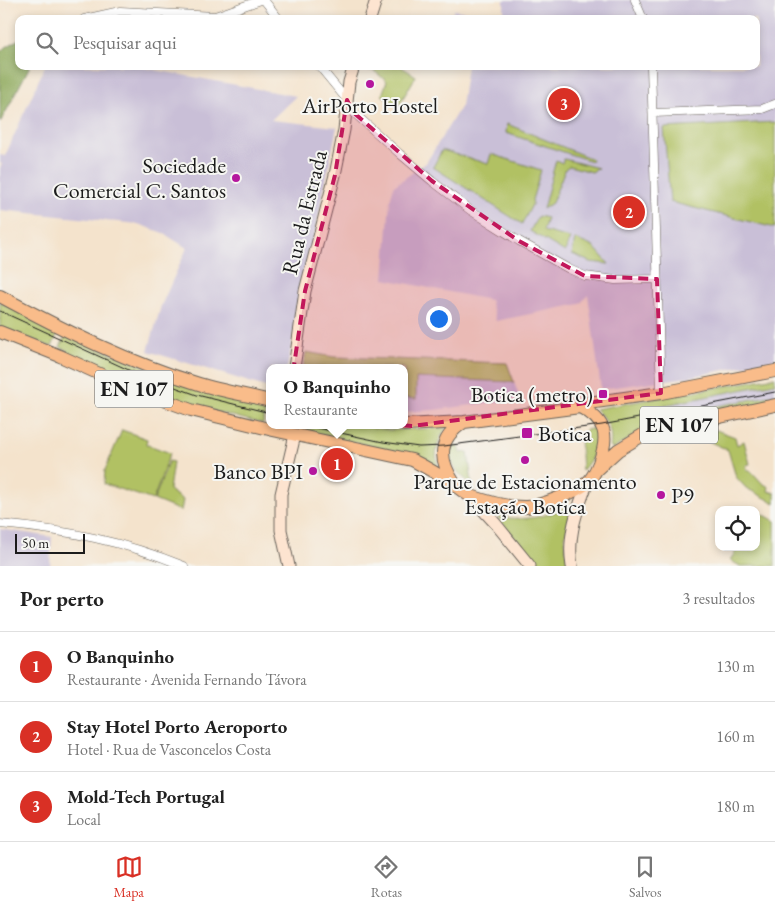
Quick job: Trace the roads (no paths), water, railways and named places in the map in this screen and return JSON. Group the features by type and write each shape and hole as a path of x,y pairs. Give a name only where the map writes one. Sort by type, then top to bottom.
{"main road":[{"name":"EN 107","path":"0,296 44,319 135,361 199,384 266,401"},
{"name":"EN 107","path":"0,332 167,402 191,410 266,428"},
{"name":"EN 107","path":"408,425 464,422 580,407 588,403 661,393 775,371"},
{"name":"EN 107","path":"596,471 618,450 646,433 775,405"},
{"path":"295,435 412,460 469,495 504,505 528,507 552,500 588,482 596,471 604,450 605,434 600,421 592,413 580,407"},
{"path":"454,485 446,471 442,457 450,432 464,422"},
{"name":"EN 107","path":"270,429 295,435"}],"street":[{"path":"218,15 262,0 275,15"},
{"path":"371,15 376,0"},
{"path":"636,0 641,15"},
{"path":"102,15 120,11 196,15"},
{"path":"322,70 347,100 354,112 432,181 470,210 519,241 585,276 615,280 657,279"},
{"name":"Rua da Estrada","path":"295,364 305,292 335,175 344,130 349,82 353,70"},
{"path":"651,70 661,393"},
{"path":"652,112 762,109 775,104"},
{"path":"288,566 281,530 281,494 295,435"},
{"path":"572,566 570,554 572,532 588,482"},
{"path":"469,495 495,522 530,566"},
{"path":"0,524 80,534 118,543 184,566"}],"tram line":[{"path":"0,311 131,371 197,395 266,412"},
{"path":"322,429 383,442 419,447 444,446 602,425 775,392"}],"place":[{"name":"AirPorto Hostel","path":"370,84"},
{"name":"Mold-Tech Portugal","path":"564,104"},
{"name":"Sociedade Comercial C. Santos","path":"236,178"},
{"name":"Stay Hotel Porto Aeroporto","path":"629,212"},
{"name":"Botica (metro)","path":"603,394"},
{"name":"Botica","path":"527,433"},
{"name":"Parque de Estacionamento Estação Botica","path":"525,460"},
{"name":"O Banquinho","path":"337,464"},
{"name":"Banco BPI","path":"313,471"},
{"name":"P9","path":"661,495"}]}
